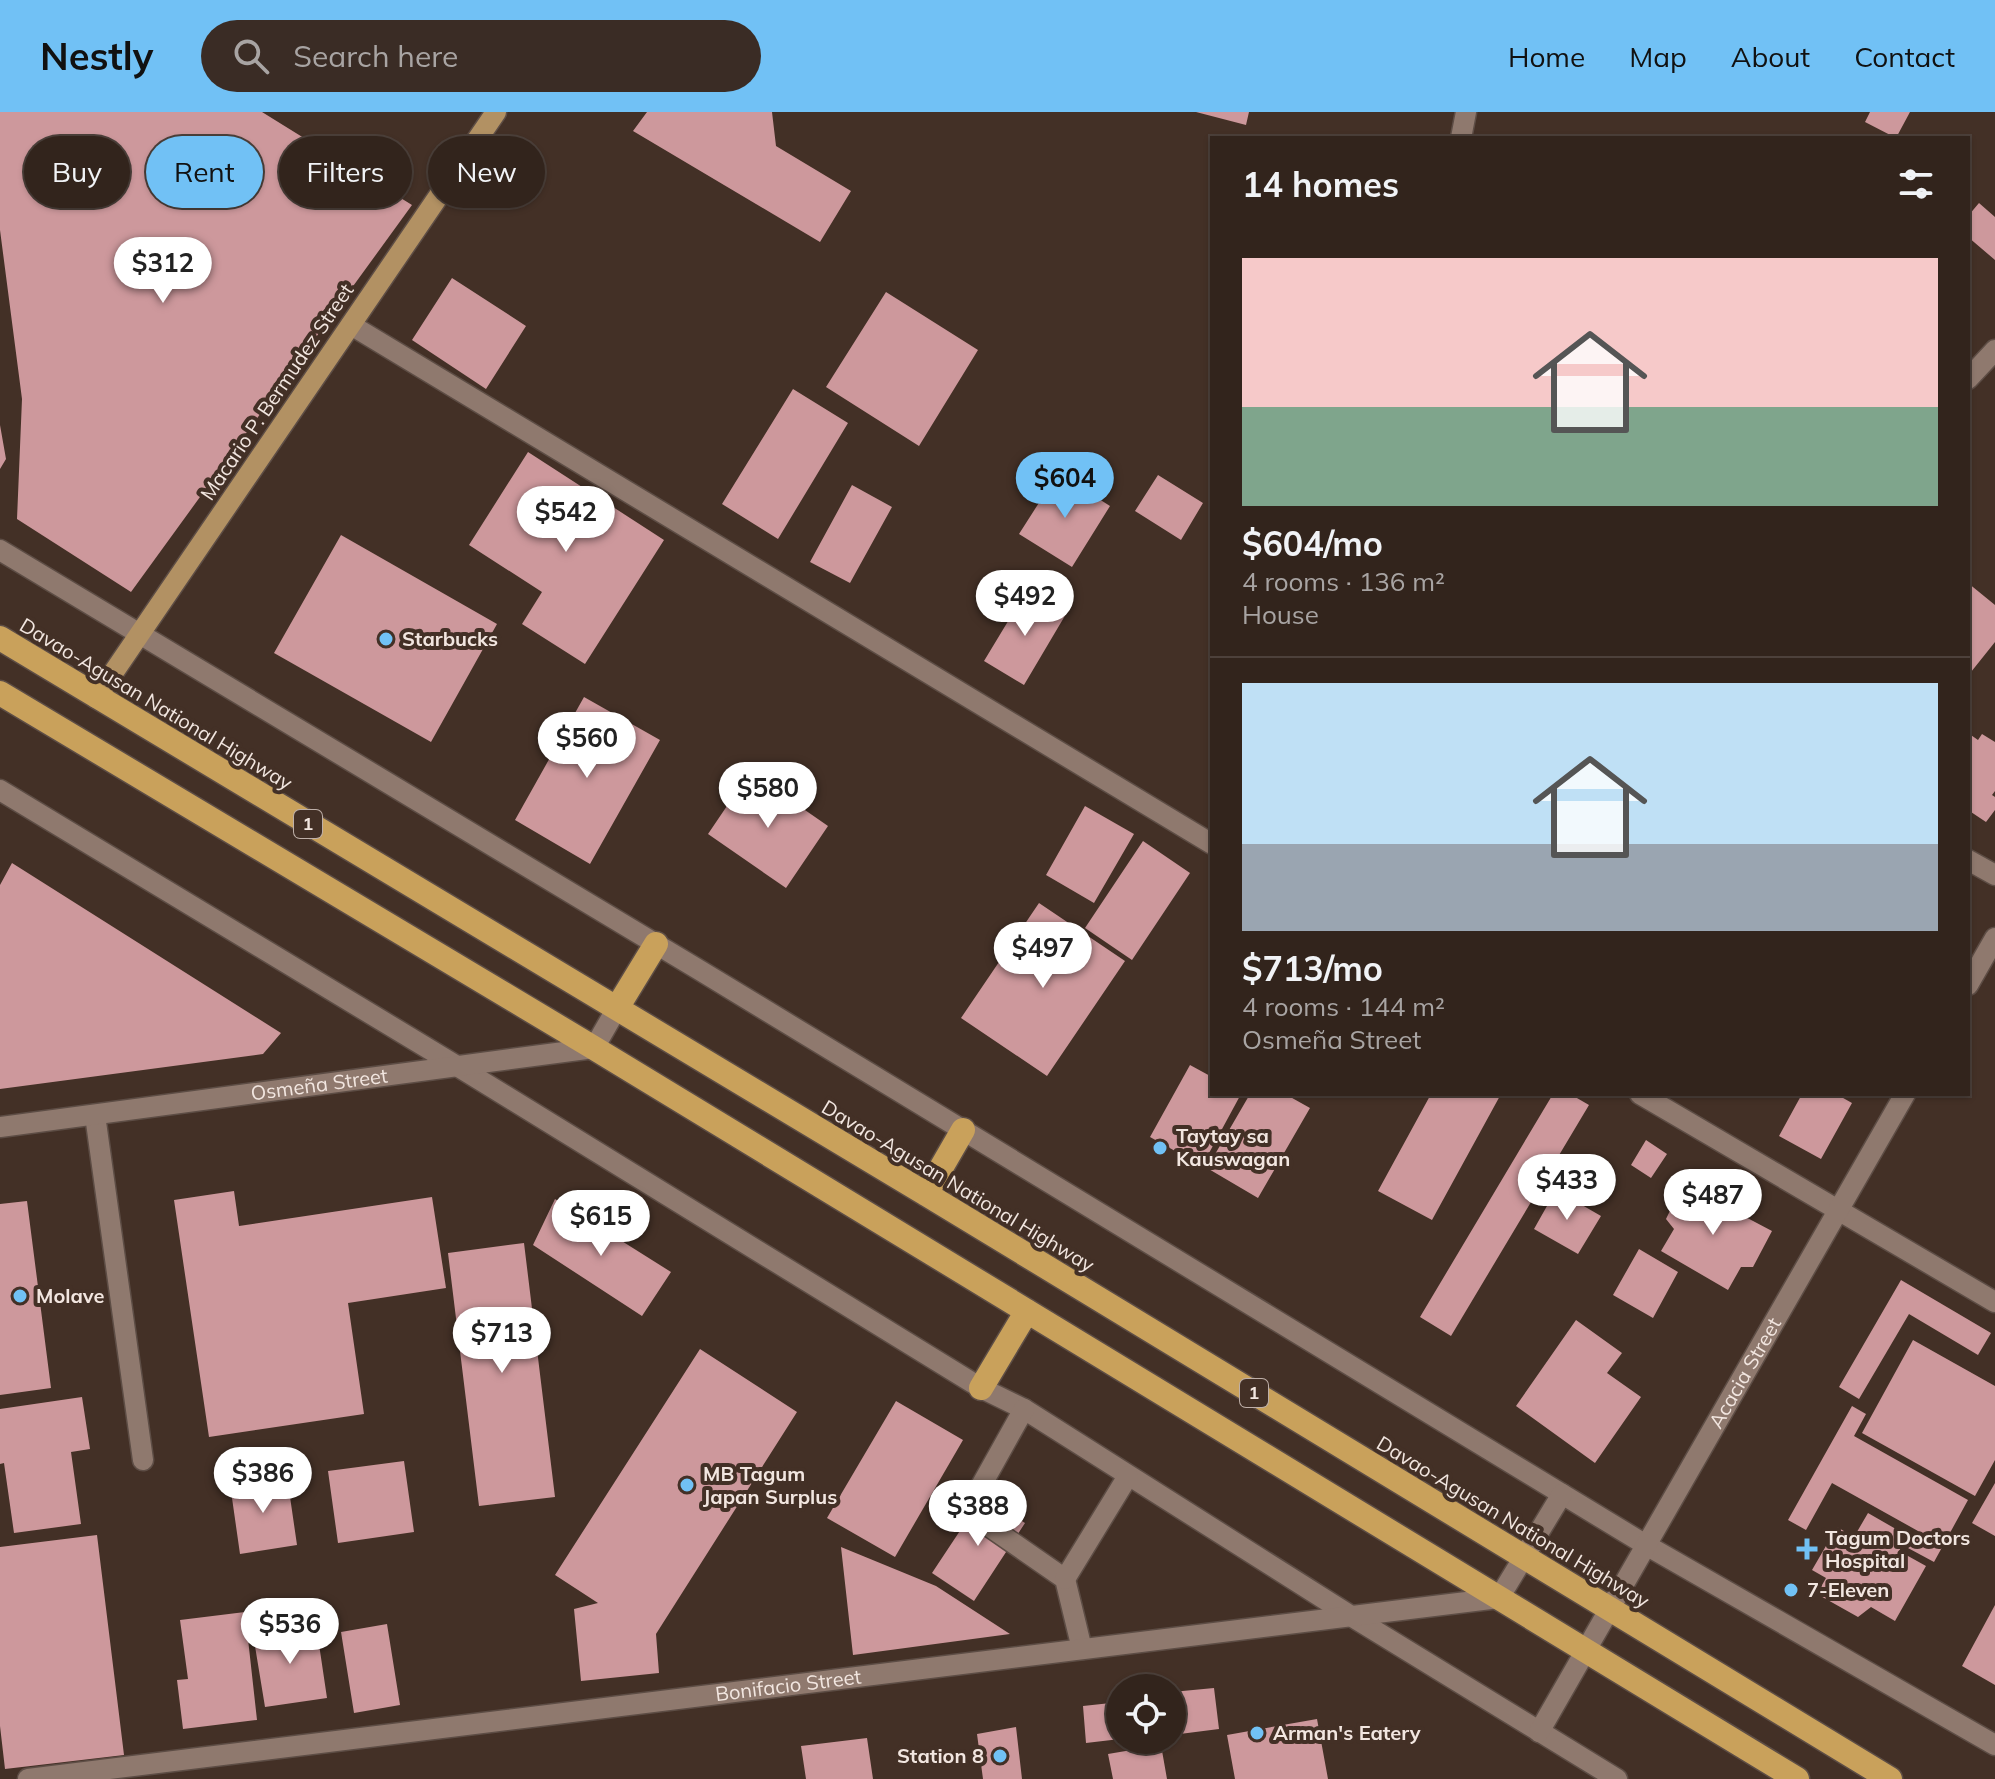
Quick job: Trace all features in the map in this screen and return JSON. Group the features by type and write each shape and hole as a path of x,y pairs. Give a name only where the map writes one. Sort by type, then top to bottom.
{"highway":[{"name":"Davao-Agusan National Highway","path":"0,638 926,1194 1890,1779"},
{"name":"1","path":"0,693 594,1048 1797,1779"},
{"path":"617,1008 656,944"},
{"path":"926,1194 963,1130"},
{"path":"981,1388 1027,1311"}],"main road":[{"name":"Macario P. Bermudez Street","path":"96,698 496,112"}],"street":[{"path":"1461,136 1466,112"},
{"path":"351,325 1210,843"},
{"path":"1970,377 1995,350"},
{"path":"0,550 1646,1545 1995,1745"},
{"path":"0,790 981,1388 1024,1409 1351,1616 1617,1779"},
{"path":"1970,861 1995,875"},
{"path":"1970,982 1995,938"},
{"path":"594,1048 617,1008"},
{"name":"Osmeña Street","path":"0,1127 594,1048"},
{"path":"1643,1096 1995,1302"},
{"name":"Acacia Street","path":"1539,1732 1904,1096"},
{"path":"95,1115 143,1460"},
{"path":"1024,1409 967,1511 1065,1579 1082,1649"},
{"path":"1065,1579 1128,1476"},
{"path":"1499,1598 1562,1494"},
{"name":"Bonifacio Street","path":"28,1779 1499,1598"}],"building":[{"path":"0,112 262,112 301,136 279,136 279,208 410,208 131,592 17,519 22,399 0,230"},
{"path":"647,112 772,112 776,146 851,191 820,242 633,131"},
{"path":"1196,112 1249,112 1246,125"},
{"path":"1870,112 1910,112 1897,136 1865,122"},
{"path":"1979,203 1995,217 1995,260 1970,239 1970,214"},
{"path":"452,278 526,326 486,389 412,340"},
{"path":"886,292 978,350 919,446 826,387"},
{"path":"793,389 848,423 778,539 722,504"},
{"path":"0,425 6,459 0,469"},
{"path":"528,452 664,540 585,664 522,624 542,592 469,545"},
{"path":"1058,473 1110,506 1072,567 1019,534"},
{"path":"1158,475 1203,503 1181,540 1135,511"},
{"path":"852,485 892,507 850,583 810,562"},
{"name":"Starbucks","path":"341,535 497,624 431,742 274,653"},
{"path":"1970,585 1995,605 1995,642 1971,672"},
{"path":"1027,590 1066,614 1024,685 984,661"},
{"path":"584,697 660,740 590,864 515,820"},
{"path":"1970,734 1978,740 1982,734 1995,742 1995,791 1992,795 1995,797 1995,810 1986,822 1970,811"},
{"path":"750,772 828,826 786,888 708,834"},
{"path":"1085,806 1134,834 1094,903 1046,875"},
{"path":"1143,841 1190,873 1132,960 1085,928"},
{"path":"12,863 281,1033 263,1054 0,1089 0,885"},
{"path":"1039,903 1125,961 1047,1076 961,1018"},
{"path":"1190,1065 1210,1076 1210,1096 1240,1096 1202,1166 1150,1137"},
{"path":"1249,1096 1289,1096 1310,1108 1258,1198 1207,1168"},
{"path":"1430,1096 1500,1096 1432,1220 1378,1191"},
{"path":"1552,1096 1573,1096 1589,1105 1451,1336 1420,1317"},
{"path":"1801,1096 1840,1096 1852,1103 1821,1159 1779,1136"},
{"path":"1646,1140 1667,1154 1651,1178 1631,1165"},
{"path":"1683,1184 1772,1231 1753,1267 1741,1267 1728,1290 1661,1251 1674,1229 1666,1219"},
{"path":"1556,1190 1601,1216 1578,1254 1534,1229"},
{"path":"234,1191 239,1226 432,1197 446,1288 348,1303 364,1414 209,1437 174,1200"},
{"path":"555,1199 671,1272 642,1316 533,1245"},
{"name":"Molave","path":"27,1201 51,1388 0,1395 0,1204"},
{"path":"524,1243 555,1497 479,1506 448,1253"},
{"path":"1639,1249 1678,1272 1653,1318 1613,1295"},
{"path":"1901,1280 1991,1333 1978,1355 1909,1314 1859,1399 1839,1387"},
{"path":"1576,1320 1622,1353 1607,1373 1641,1397 1595,1463 1516,1406"},
{"path":"1913,1340 1995,1386 1995,1460 1975,1496 1862,1433"},
{"path":"700,1349 797,1412 656,1634 659,1673 581,1681 574,1609 598,1603 555,1575"},
{"path":"82,1397 90,1449 71,1452 81,1524 14,1533 4,1463 0,1464 0,1409"},
{"path":"896,1401 963,1440 895,1557 827,1518"},
{"path":"1852,1406 1866,1414 1854,1436 1968,1500 1934,1562 1908,1548 1918,1531 1832,1483 1806,1530 1788,1520"},
{"path":"404,1461 414,1532 338,1543 328,1471"},
{"path":"287,1476 297,1545 240,1554 230,1484"},
{"path":"1995,1483 1995,1536 1972,1523"},
{"path":"983,1496 1025,1523 974,1601 932,1573"},
{"path":"1868,1513 1908,1536 1899,1551 1926,1566 1895,1621 1871,1607 1858,1617 1817,1594 1826,1578 1812,1570 1837,1527 1854,1537"},
{"path":"97,1535 124,1755 5,1769 0,1726 0,1547"},
{"path":"841,1547 936,1586 1010,1634 853,1655"},
{"path":"1995,1605 1995,1685 1962,1666"},
{"path":"245,1612 257,1720 183,1729 177,1680 188,1679 180,1620"},
{"path":"316,1624 327,1698 265,1707 253,1634"},
{"path":"387,1624 400,1705 354,1713 341,1632"},
{"path":"1214,1688 1219,1729 1186,1733 1186,1691"},
{"path":"1106,1704 1106,1741 1086,1743 1083,1706"},
{"path":"1317,1719 1328,1779 1235,1779 1227,1735"},
{"name":"Station 8","path":"1016,1727 1022,1779 983,1779 977,1734"},
{"path":"867,1738 873,1779 806,1779 801,1746"},
{"path":"1108,1754 1163,1754 1167,1779 1113,1779"}],"place":[{"name":"Starbucks","path":"386,639"},
{"name":"Taytay sa Kauswagan","path":"1160,1148"},
{"name":"Molave","path":"20,1296"},
{"name":"MB Tagum Japan Surplus","path":"687,1485"},
{"name":"Tagum Doctors Hospital","path":"1807,1549"},
{"name":"7-Eleven","path":"1791,1590"},
{"name":"Arman's Eatery","path":"1257,1733"},
{"name":"Station 8","path":"1000,1756"}]}
